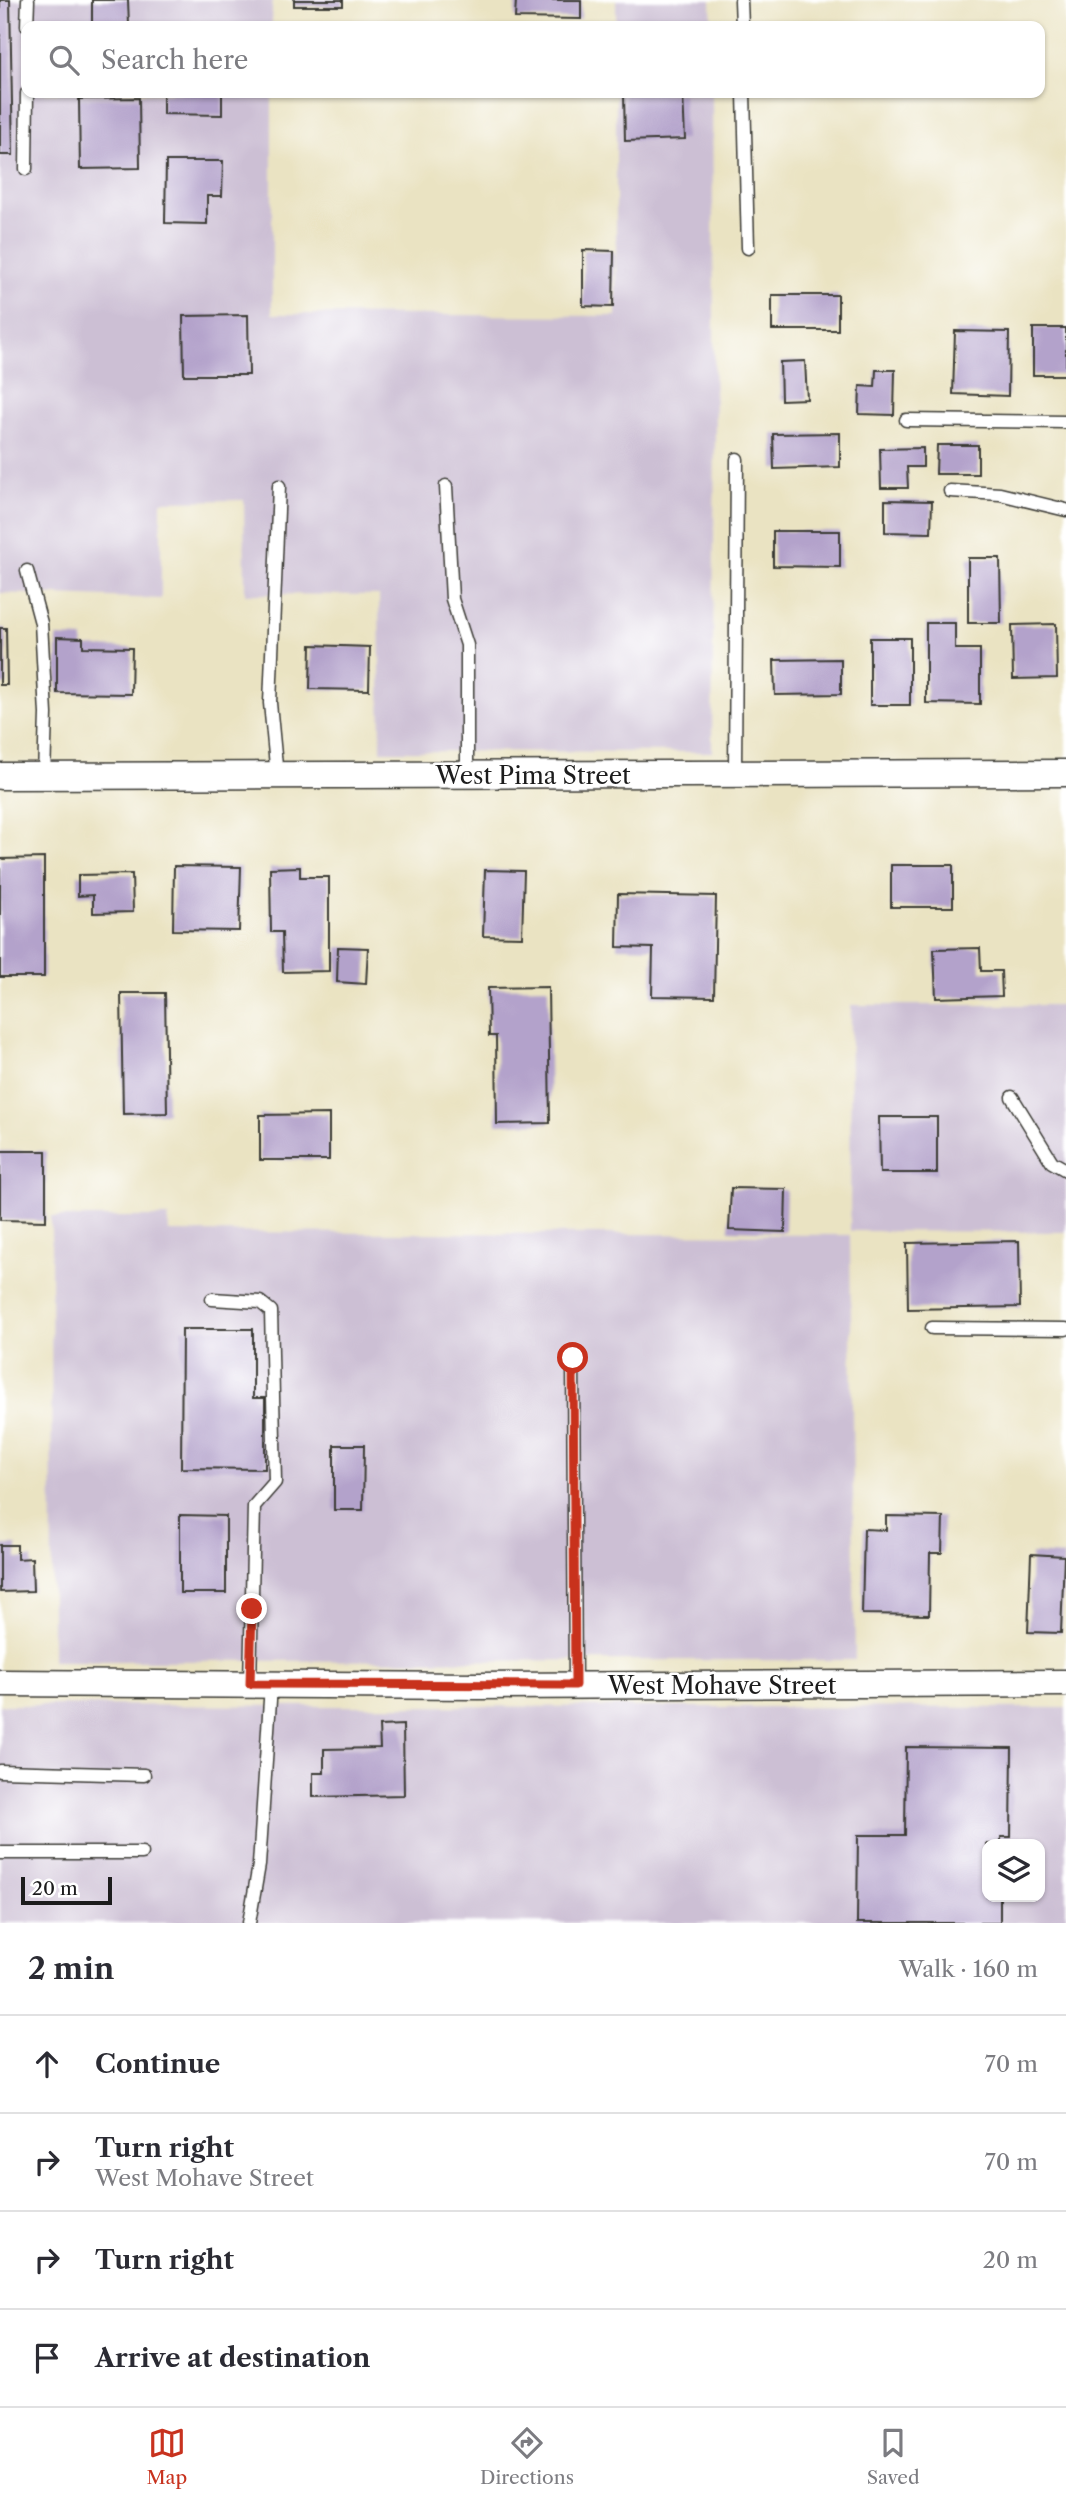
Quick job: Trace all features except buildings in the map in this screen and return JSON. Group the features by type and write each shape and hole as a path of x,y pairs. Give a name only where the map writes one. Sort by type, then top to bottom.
{"street":[{"name":"West Pima Street","path":"0,776 1066,773"},
{"name":"West Mohave Street","path":"0,1683 1066,1683"}],"lane":[{"path":"27,21 28,0"},
{"path":"741,0 742,21"},
{"path":"26,169 27,98"},
{"path":"744,98 748,248"},
{"path":"906,420 1066,422"},
{"path":"735,774 737,459"},
{"path":"278,776 270,703 279,486"},
{"path":"446,486 452,599 467,645 467,775"},
{"path":"950,491 1000,494 1066,510"},
{"path":"27,571 41,623 46,714 44,776"},
{"path":"1012,1097 1052,1162 1066,1170"},
{"path":"212,1299 260,1302 271,1311 275,1482 254,1506 260,1685 259,1865 249,1923"},
{"path":"932,1328 1066,1329"},
{"path":"573,1358 575,1685"},
{"path":"0,1771 144,1775"},
{"path":"0,1853 142,1853"}],"shaded area":[{"path":"0,0 272,0 272,21 21,21 21,98 272,98 272,314 616,316 616,98 712,98 715,431 712,752 381,751 379,595 245,594 244,500 161,501 161,599 0,593"},
{"path":"616,0 711,0 712,21 616,21"},
{"path":"851,1005 1066,1005 1066,1232 850,1231"},
{"path":"51,1217 168,1217 169,1232 850,1235 855,1660 52,1661"},
{"path":"0,1705 1066,1708 1066,1923 0,1923"}],"route":[{"path":"252,1609 250,1684 575,1685 573,1358"}]}
